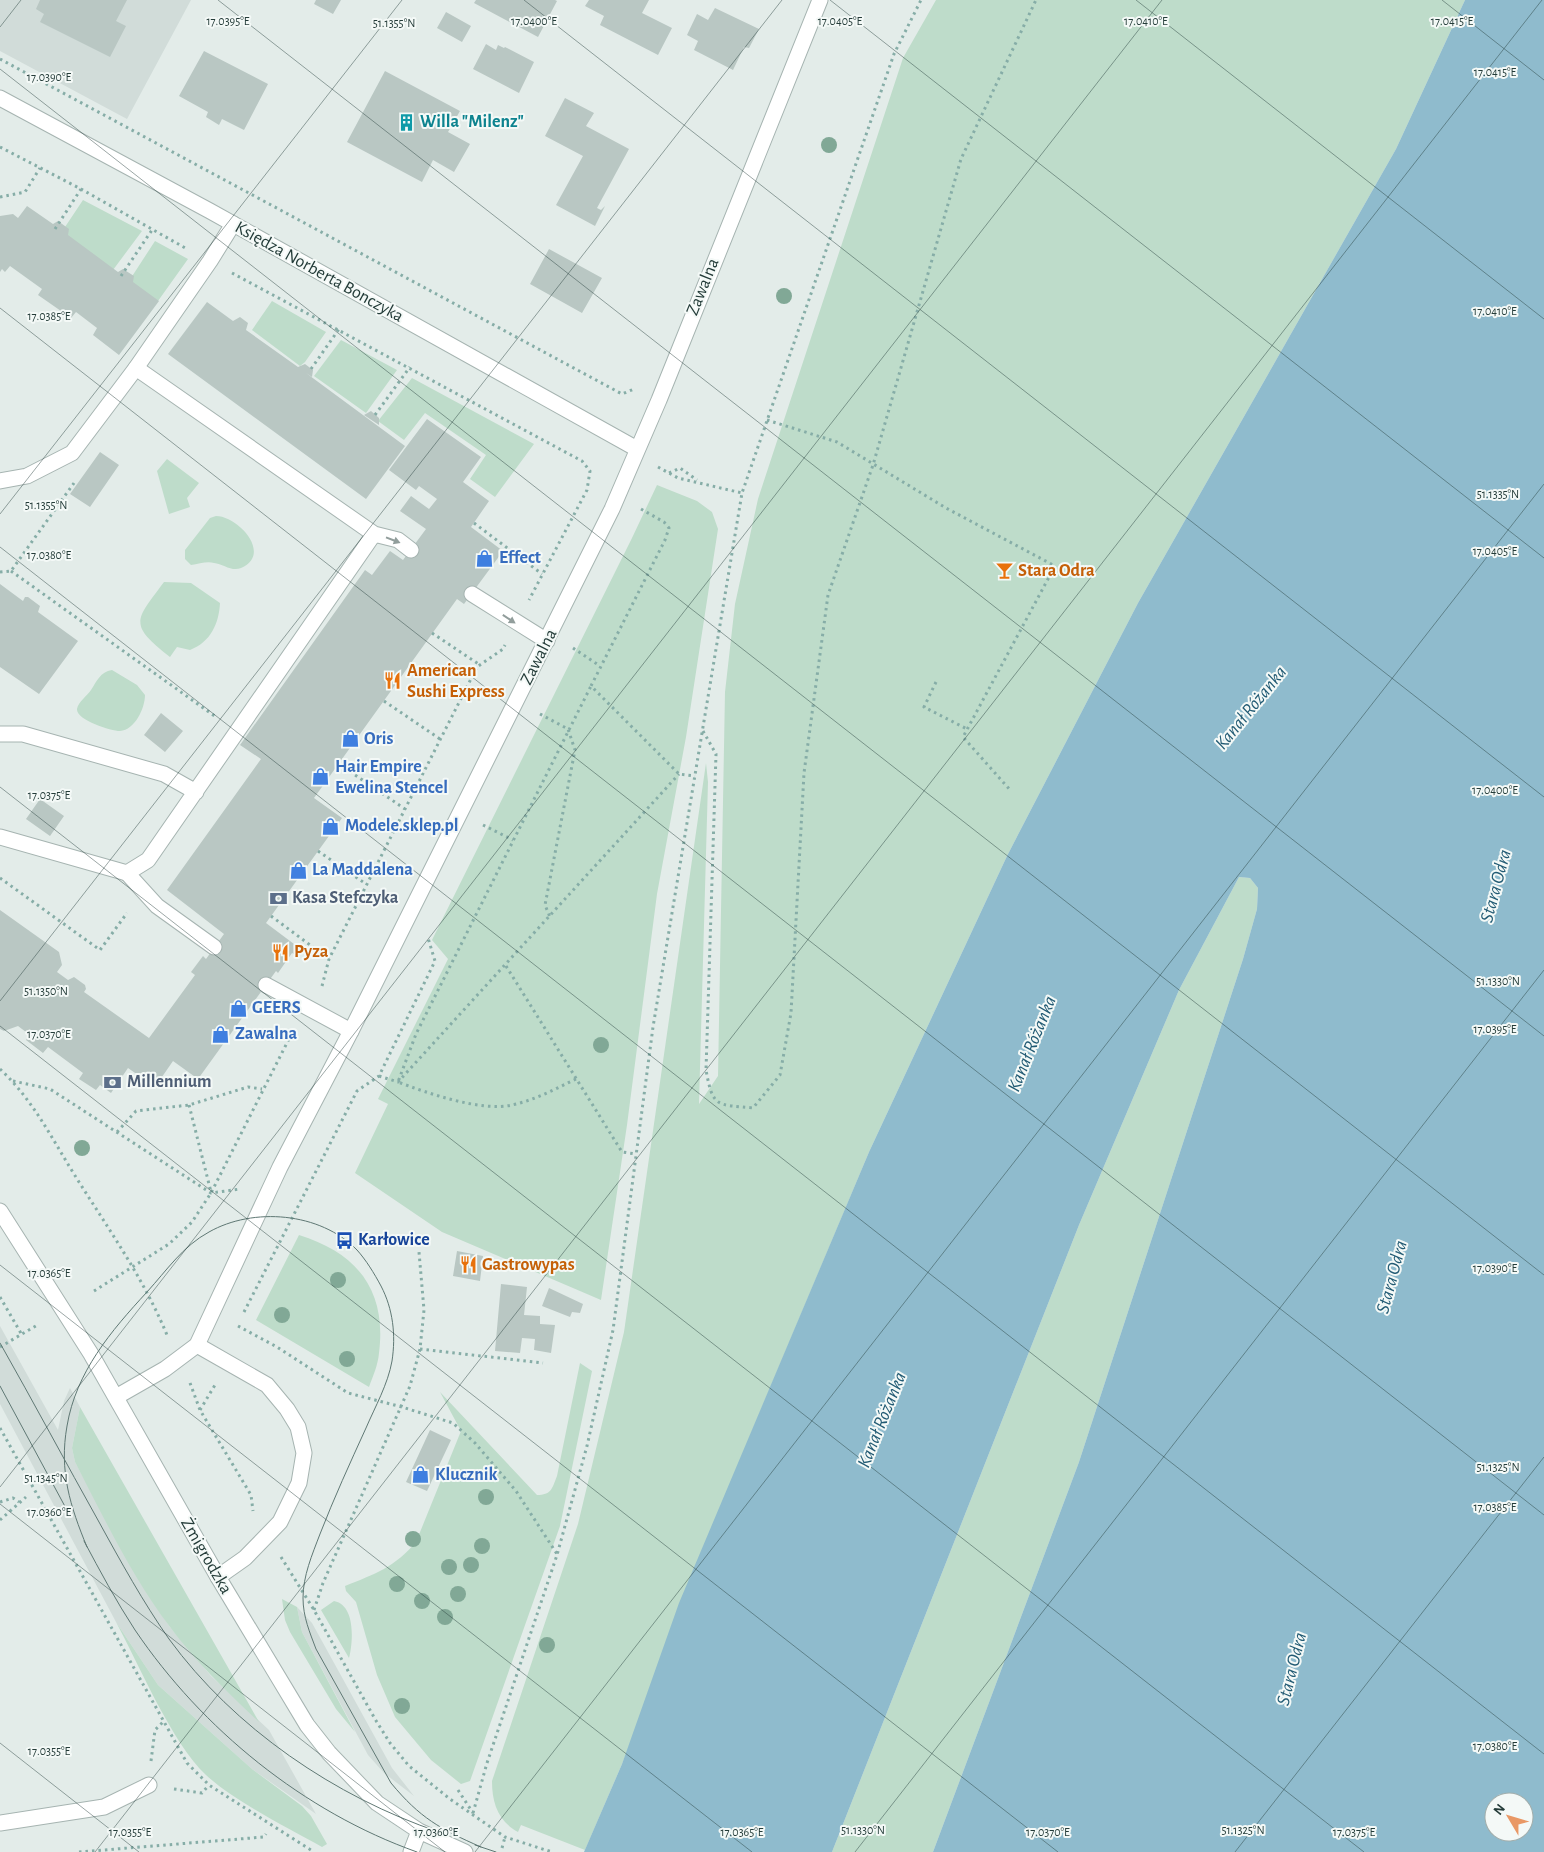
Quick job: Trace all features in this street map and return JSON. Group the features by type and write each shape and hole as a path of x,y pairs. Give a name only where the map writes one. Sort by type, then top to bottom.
{"street":[{"name":"Zawalna","path":"116,1397 165,1369 197,1345 280,1167 351,1031 612,509 660,400 820,0"},
{"name":"Księdza Norberta Bonczyka","path":"0,98 233,224 637,449"},
{"path":"0,481 27,476 72,453 136,368 233,224"},
{"path":"136,368 374,534 398,540 410,550"},
{"path":"127,874 148,860 374,534"},
{"path":"472,594 547,641"},
{"path":"0,734 24,734 164,774 196,792"},
{"path":"0,837 127,874 157,906 214,948"},
{"path":"266,985 351,1031"},
{"name":"Żmigrodzka","path":"0,1211 77,1331 289,1698 328,1752 377,1803 419,1831 465,1852"},
{"path":"197,1345 267,1385 287,1409 298,1428 304,1453 299,1483 280,1522 268,1537 245,1558 218,1577"},
{"path":"0,1823 104,1807 149,1785"},
{"path":"411,1852 419,1831"}],"path":[{"path":"473,1813 487,1763 557,1555 587,1446 613,1330 653,1027 742,493 894,54 921,0"},
{"path":"703,730 716,754 706,1070 710,1095 721,1105 753,1108 780,1076 791,1013 804,773 828,596 873,465 961,159 1036,0"},
{"path":"0,59 622,394 636,389"},
{"path":"0,147 81,189 191,251"},
{"path":"0,197 25,192 40,168"},
{"path":"55,229 81,189"},
{"path":"121,276 152,230"},
{"path":"225,269 582,461 590,472 587,490 525,607"},
{"path":"310,369 339,330"},
{"path":"375,415 410,367"},
{"path":"767,420 837,442 929,498 1055,566 963,737 1011,791"},
{"path":"637,449 659,468 669,473 742,493"},
{"path":"669,473 680,468 699,482"},
{"path":"398,1082 416,1034 568,729 665,540 668,528 664,522 641,509"},
{"path":"474,523 542,574"},
{"path":"11,571 237,732"},
{"path":"432,633 480,666"},
{"path":"94,1291 169,1244 192,1222 211,1192 292,1033 305,1030 314,1012 329,959 440,739 480,666 502,649 507,642"},
{"path":"573,648 600,666"},
{"path":"936,682 924,707 967,729"},
{"path":"590,686 679,774 695,776"},
{"path":"384,701 440,739"},
{"path":"539,714 568,729 575,750 545,905 550,917"},
{"path":"339,764 405,810"},
{"path":"398,1082 506,966 679,774"},
{"path":"479,833 487,817"},
{"path":"483,825 513,840"},
{"path":"318,851 366,884"},
{"path":"0,878 100,950 143,891"},
{"path":"271,916 329,959"},
{"path":"236,1330 357,1091 379,1076 435,961 427,939 431,931"},
{"path":"506,966 622,1152 636,1154"},
{"path":"0,1070 12,1080 39,1113 74,1173 134,1266 165,1329"},
{"path":"379,1076 419,1090 482,1105 510,1106 541,1097 576,1079"},
{"path":"12,1080 50,1089 211,1192"},
{"path":"117,1132 136,1111 189,1105 248,1087 262,1089"},
{"path":"189,1105 211,1192"},
{"path":"314,1610 323,1583 402,1407 420,1349 424,1310 419,1252"},
{"path":"0,1297 22,1334"},
{"path":"0,1348 39,1324"},
{"path":"238,1326 277,1347 348,1394 402,1407 453,1423 475,1443 516,1491 557,1555"},
{"path":"420,1349 543,1363"},
{"path":"196,1395 200,1410 251,1495 254,1516"},
{"path":"0,1428 187,1763 210,1785 314,1852"},
{"path":"0,1520 26,1496"},
{"path":"0,1502 13,1498 19,1502"},
{"path":"286,1564 390,1743 409,1766 450,1799 473,1813 505,1837 552,1852"},
{"path":"149,1785 155,1730 163,1722"},
{"path":"202,1793 210,1785"},
{"path":"458,1790 473,1813"},
{"path":"79,1852 264,1837 266,1834"},
{"path":"502,1848 505,1837"}],"shaded area":[{"path":"0,0 191,0 127,119 0,51"},
{"path":"0,1326 58,1430 64,1401 70,1388 80,1407 72,1448 75,1462 140,1582 170,1627 211,1676 269,1730 316,1814 252,1769 158,1685 116,1622 0,1404"},
{"path":"297,1607 312,1623 392,1768 414,1796 384,1773 368,1755 302,1632"}],"green space":[{"path":"936,0 1465,0 1396,149 1138,603 1007,856 869,1152 750,1436 622,1764 585,1850 521,1825 518,1832 511,1828 501,1817 495,1804 492,1781 578,1524 624,1332 706,763 708,782 699,1104 718,1076 725,692 735,604 758,499 903,58"},
{"path":"83,200 142,231 113,270 61,233"},
{"path":"155,241 188,259 158,301 129,281"},
{"path":"272,301 326,332 305,362 300,366 252,330"},
{"path":"341,340 397,370 366,413 314,376"},
{"path":"412,378 534,444 495,497 470,479 486,455 425,413 404,440 378,421"},
{"path":"167,459 199,483 187,498 190,507 169,514 157,471"},
{"path":"657,485 697,501 712,512 718,529 686,737 657,894 627,1125 601,1300 442,1232 355,1173 388,1104 378,1099 448,959 432,940"},
{"path":"216,516 234,522 249,537 253,545 254,554 250,562 241,568 231,568 211,562 191,565 185,559 185,550 210,518"},
{"path":"164,582 191,583 220,603 216,625 208,637 197,647 190,650 177,647 170,657 147,637 140,622 142,614"},
{"path":"112,670 137,685 145,695 141,712 135,723 120,731 102,727 88,721 78,713 77,709 99,677"},
{"path":"1239,877 1250,878 1258,888 1257,909 1243,959 1079,1462 933,1852 832,1852 1079,1225 1179,990"},
{"path":"299,1235 337,1252 364,1277 372,1293 378,1311 380,1331 378,1362 369,1387 256,1320"},
{"path":"580,1363 592,1371 560,1526 470,1781 461,1784 431,1760 395,1717 377,1675 356,1602 346,1591 345,1586 392,1564 416,1542 461,1431 440,1392 537,1495 542,1495 550,1490 557,1476"},
{"path":"80,1407 259,1722 212,1676 180,1640 156,1608 131,1568 75,1462 72,1448"},
{"path":"282,1599 297,1607 302,1632 355,1732 336,1709 290,1632 285,1620"},
{"path":"334,1601 346,1609 349,1617 352,1634 349,1658 321,1610"},
{"path":"116,1622 158,1685 252,1769 302,1806 311,1816 327,1844 322,1847 262,1814 231,1795 206,1775 193,1761 169,1724"}],"water":[{"name":"Kanał Różanka","path":"1465,0 1544,0 1544,1852 933,1852 1079,1462 1243,959 1257,909 1258,888 1250,878 1239,877 1179,990 1079,1225 832,1852 584,1852 622,1764 679,1603 869,1152 1007,856 1138,603 1396,149"}],"building":[{"path":"40,0 127,0 116,21 126,26 110,57 40,22 44,14 36,9"},
{"path":"316,0 341,0 333,14 314,4"},
{"path":"476,0 557,1 538,37 474,3"},
{"path":"589,0 649,0 642,13 672,28 658,55 600,25 604,16 585,6"},
{"path":"715,8 759,29 749,48 744,47 733,70 694,50 698,41 687,35 697,14 708,20"},
{"path":"446,12 471,26 462,42 437,28"},
{"path":"486,44 496,50 498,45 505,47 534,62 519,93 473,69"},
{"path":"204,51 268,84 244,130 222,119 219,125 206,117 208,112 179,96"},
{"name":"Willa \"Milenz\"","path":"385,71 460,111 448,132 470,144 454,172 433,160 422,182 347,142"},
{"path":"565,98 594,113 586,126 629,149 597,208 601,210 605,206 595,226 556,205 583,156 545,136"},
{"path":"27,206 53,224 58,221 69,229 68,235 118,272 123,269 134,276 133,282 159,301 119,355 93,335 97,328 76,312 71,318 38,295 42,289 10,266 5,272 2,269 0,272 0,216 13,214 18,218"},
{"path":"549,249 602,278 582,313 530,284"},
{"path":"207,302 233,321 240,317 248,323 246,330 298,367 305,364 313,370 312,377 306,373 405,446 366,499 168,354"},
{"path":"371,411 379,418 379,425 364,415"},
{"path":"427,419 481,457 463,482 489,501 471,527 503,551 464,604 457,599 314,798 342,818 266,923 302,950 298,956 292,953 278,973 276,971 198,1079 173,1061 155,1087 128,1068 111,1093 100,1085 96,1090 79,1079 83,1073 48,1047 43,1053 26,1040 30,1035 18,1026 4,1031 0,1029 0,910 59,952 62,965 57,972 68,980 74,977 85,985 86,989 84,992 149,1038 195,975 191,972 203,956 206,959 224,934 167,890 261,759 240,745 365,570 372,575 390,551 403,560 426,529 400,511 411,496 429,509 437,499 419,486 416,490 389,470"},
{"path":"100,452 119,465 90,507 70,494"},
{"path":"0,584 23,601 25,597 28,597 40,606 38,612 78,641 39,694 0,667"},
{"path":"161,713 183,731 165,752 144,735"},
{"path":"40,799 64,816 50,836 26,819"},
{"path":"457,1251 483,1256 480,1281 453,1276"},
{"path":"501,1284 527,1287 524,1315 540,1316 540,1324 555,1325 551,1353 534,1350 535,1339 522,1338 520,1353 495,1351"},
{"path":"549,1288 583,1304 580,1313 572,1312 570,1317 542,1306"},
{"path":"430,1430 451,1440 427,1491 406,1482"}],"tram line":[{"path":"87,1547 71,1503 65,1473 65,1442 67,1426 78,1388 108,1337 183,1251 209,1232 226,1224 245,1219 286,1217 306,1221 342,1237 364,1258 376,1276 385,1295 392,1322 392,1361 384,1387 336,1494 311,1558 303,1590 303,1605 309,1631 316,1649 391,1783 421,1814 442,1828 481,1847"},
{"path":"0,1343 132,1582 169,1639 195,1671 224,1702 289,1756 362,1800 439,1832"},
{"path":"0,1386 68,1512"},
{"path":"84,1541 135,1630 191,1701 224,1733 259,1763 296,1790 335,1814 375,1835 417,1852"},
{"path":"475,1845 496,1852"}],"place":[{"name":"Willa \"Milenz\"","path":"406,122"},
{"name":"Effect","path":"485,558"},
{"name":"Stara Odra","path":"1004,571"},
{"name":"American Sushi Express","path":"393,681"},
{"name":"Oris","path":"350,739"},
{"name":"Hair Empire Ewelina Stencel","path":"321,777"},
{"name":"Modele.sklep.pl","path":"331,826"},
{"name":"La Maddalena","path":"298,870"},
{"name":"Kasa Stefczyka","path":"278,898"},
{"name":"Pyza","path":"280,952"},
{"name":"GEERS","path":"238,1008"},
{"name":"Zawalna","path":"221,1034"},
{"name":"Millennium","path":"113,1082"},
{"name":"Karłowice","path":"344,1240"},
{"name":"Gastrowypas","path":"468,1265"},
{"name":"Klucznik","path":"421,1475"}]}
